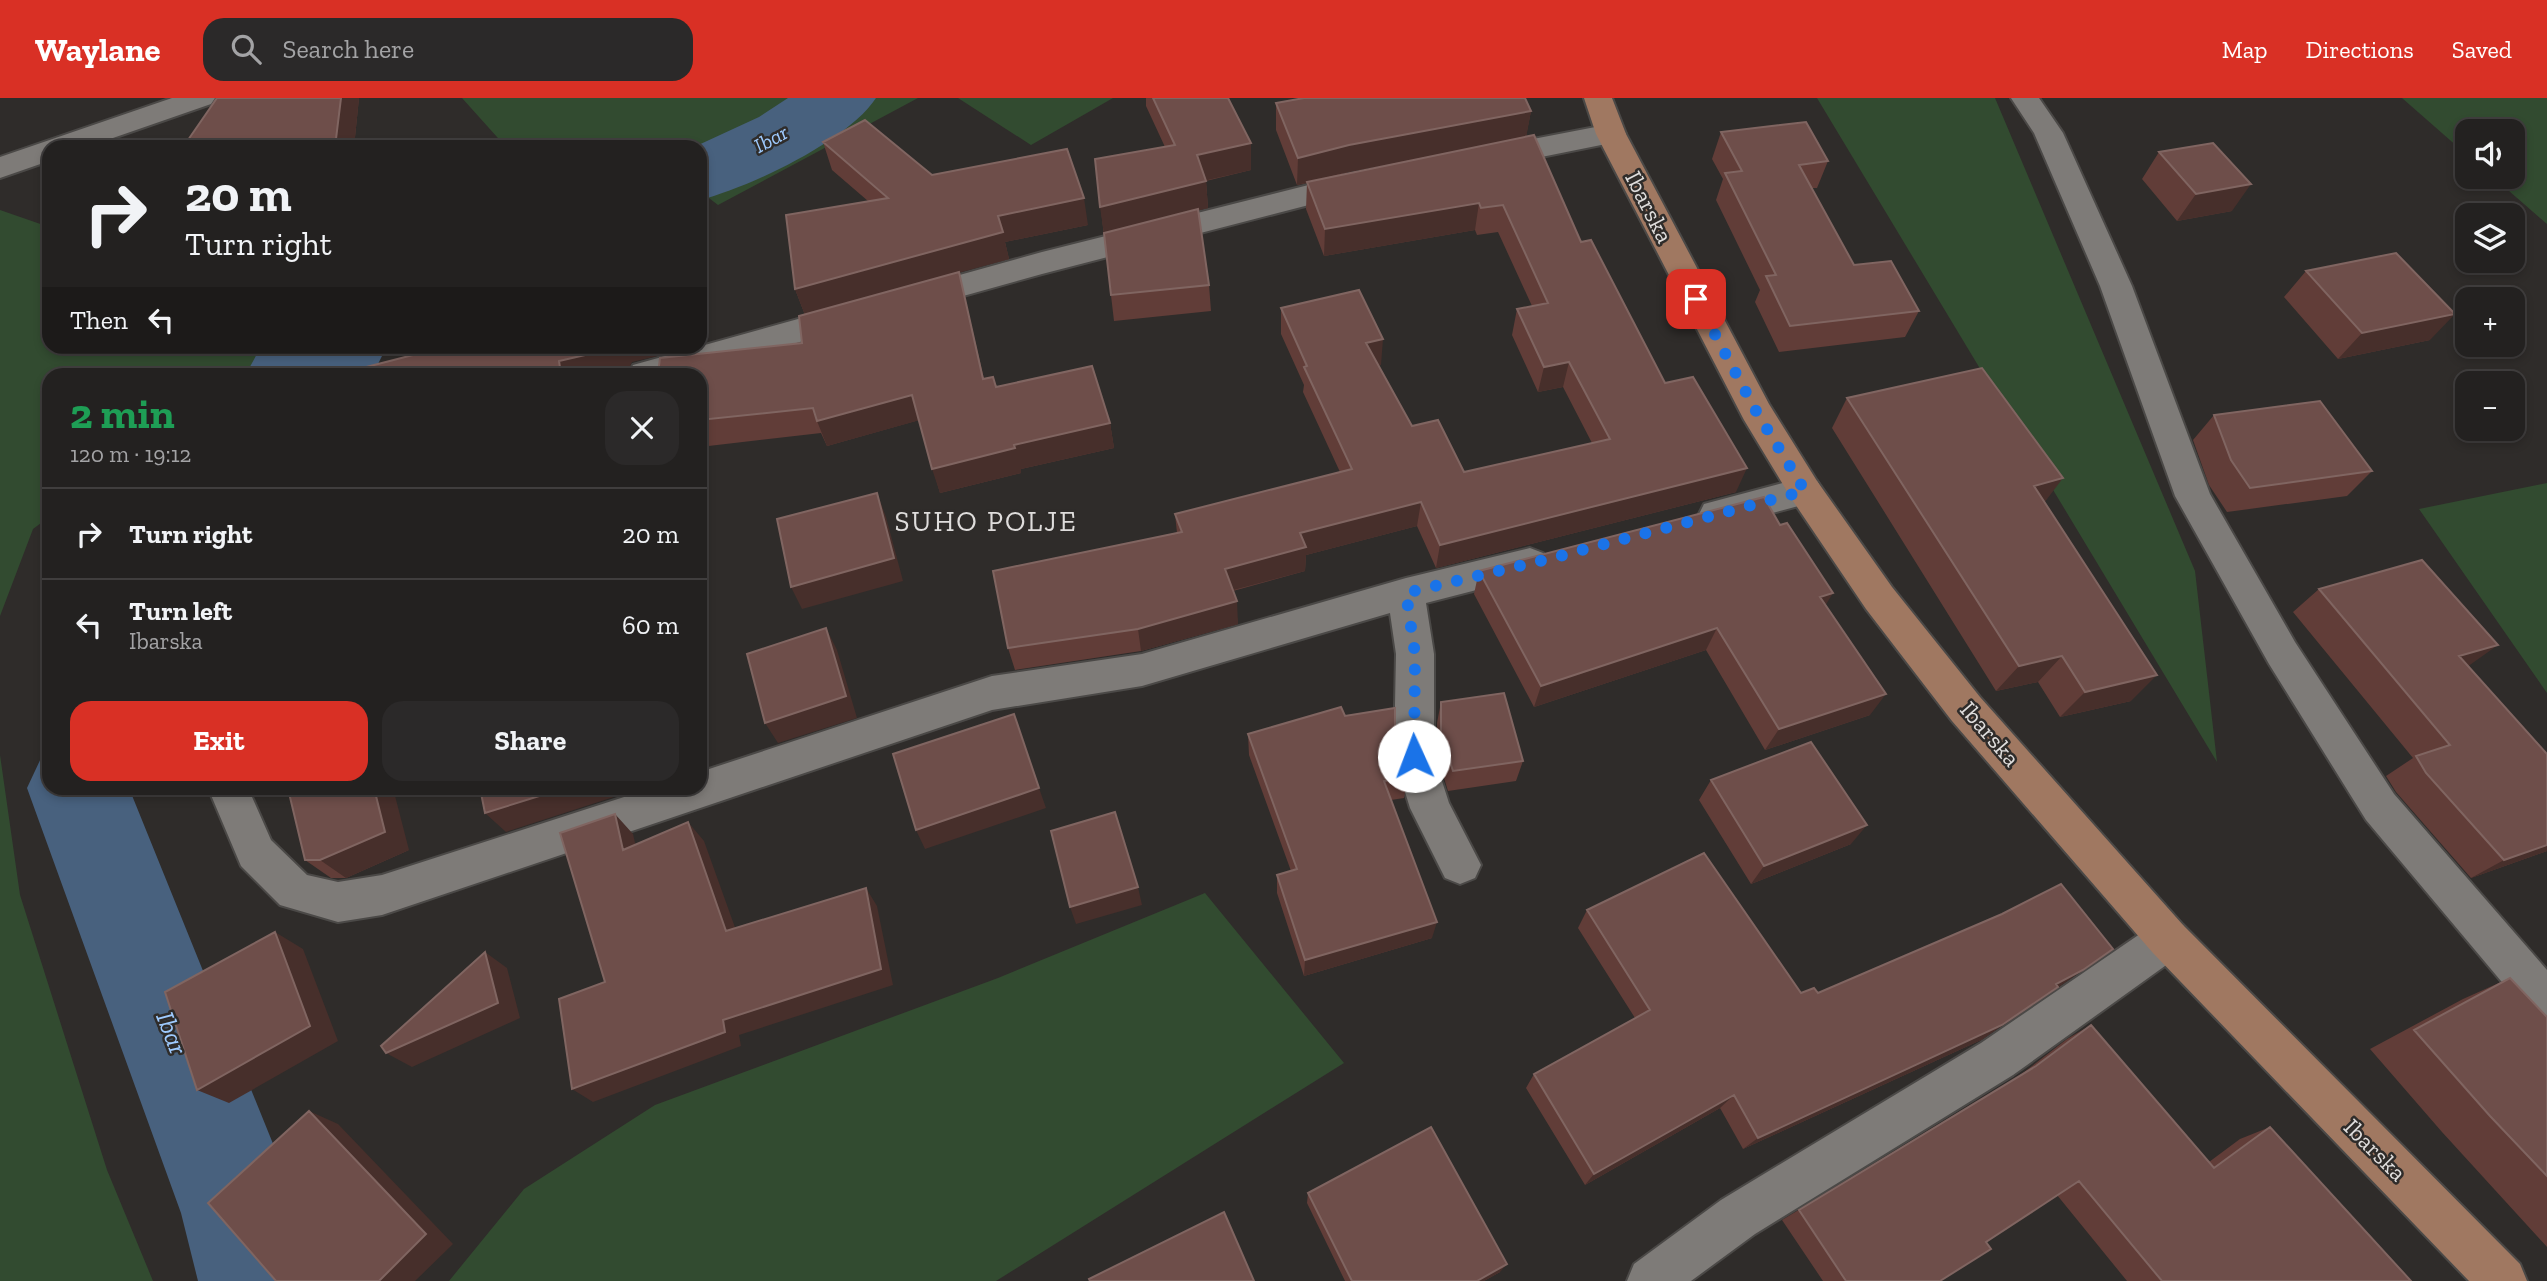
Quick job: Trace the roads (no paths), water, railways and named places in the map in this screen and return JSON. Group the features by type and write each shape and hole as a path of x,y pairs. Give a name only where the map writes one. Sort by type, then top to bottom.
{"main road":[{"name":"Ibarska","path":"1598,98 1611,134 1750,399 1805,491 1879,598 1966,709 2168,939 2504,1281"}],"street":[{"path":"78,140 201,98"},
{"path":"2025,98 2048,133 2116,286 2193,496 2282,653 2380,807 2547,1003"},
{"path":"1453,164 1611,134"},
{"path":"0,167 42,152"},
{"path":"666,368 1042,263 1387,177"},
{"path":"1685,523 1805,491"},
{"path":"707,787 992,693 1142,670 1406,593 1566,554"},
{"path":"1406,593 1415,654 1414,756 1430,808 1460,865"},
{"path":"232,795 256,853 295,891 338,902 382,895 684,795"},
{"path":"1651,1281 1738,1217 1997,1059 2168,939"}],"waterway":[{"name":"Ibar","path":"707,172 785,134 839,98"},
{"name":"Ibar","path":"300,368 329,354"},
{"name":"Ibar","path":"81,795 241,1213 259,1281"}],"district":[{"name":"SUHO POLJE","path":"986,521"}]}
